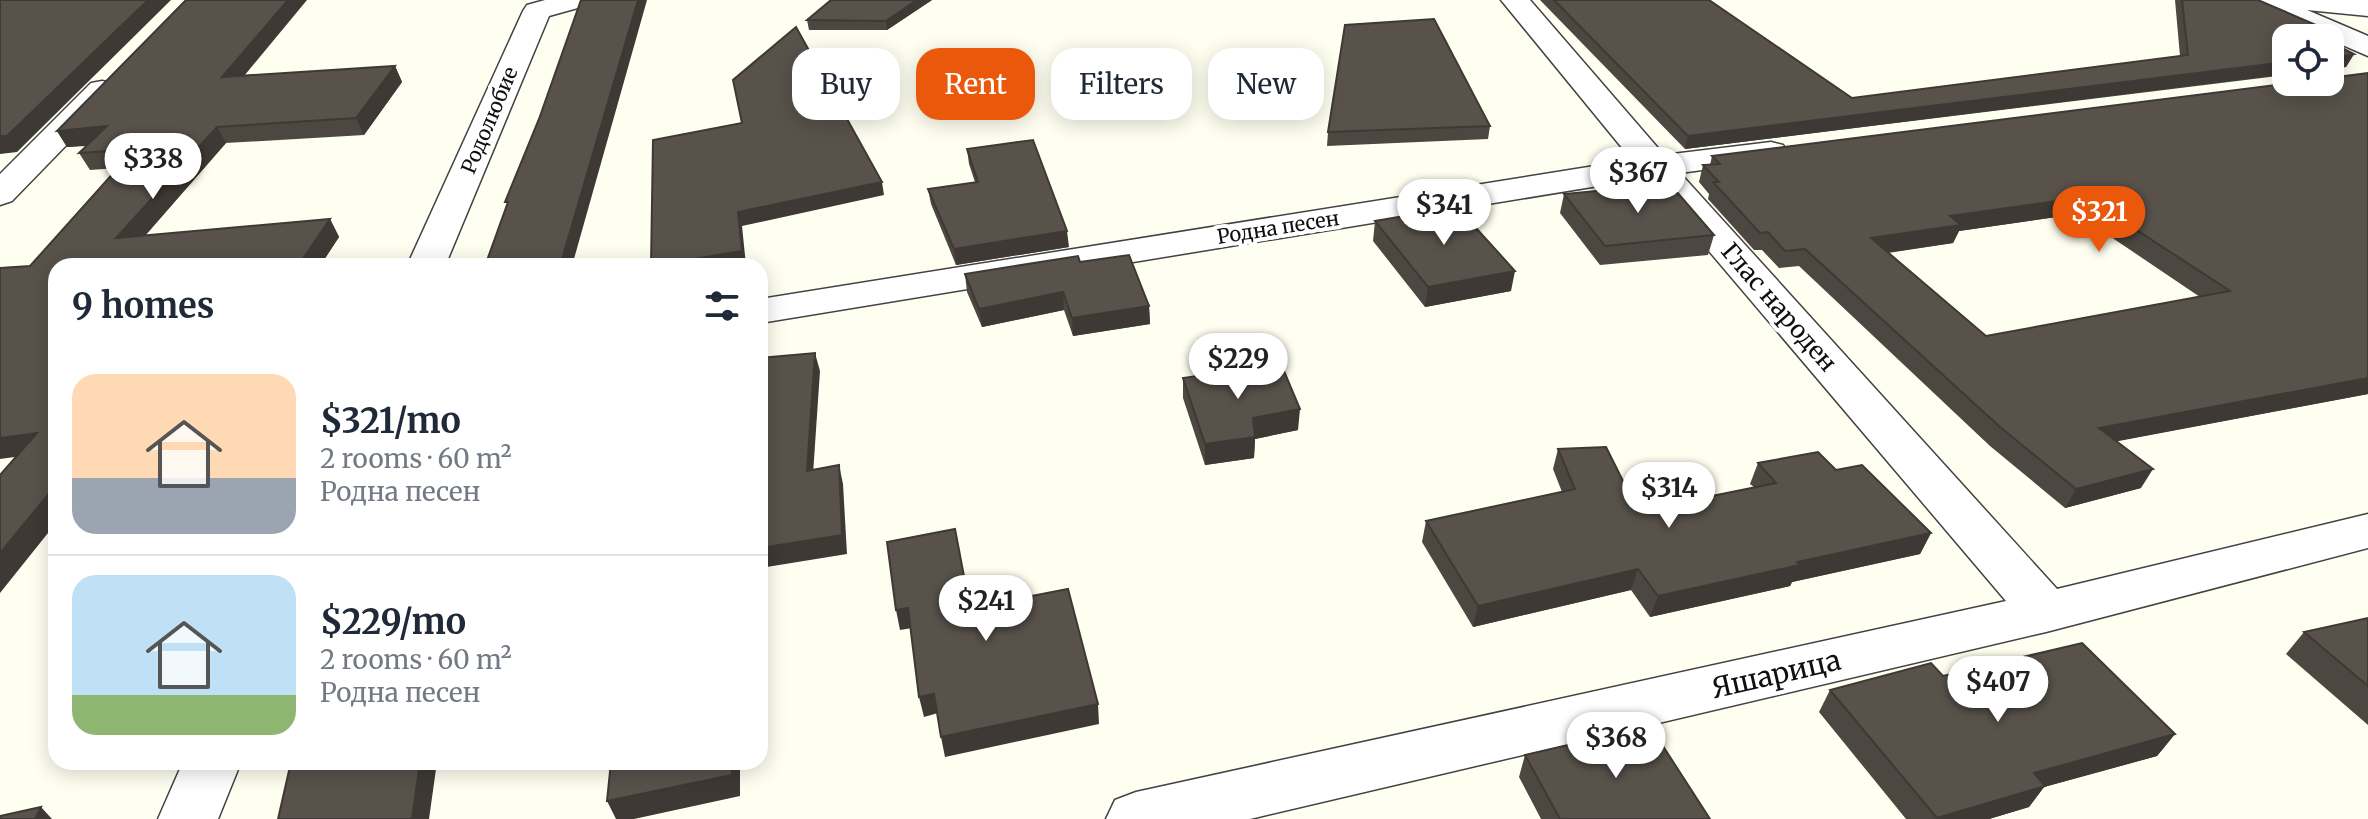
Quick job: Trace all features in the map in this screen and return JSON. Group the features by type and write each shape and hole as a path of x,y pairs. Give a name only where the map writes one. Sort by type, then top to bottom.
{"street":[{"name":"Родолюбие","path":"429,258 532,6 575,0"},
{"name":"Глас народен","path":"1515,0 1655,166 2046,612"},
{"path":"2262,0 2368,47"},
{"path":"2291,0 2368,8"},
{"path":"0,194 123,68"},
{"name":"Родна песен","path":"768,310 1655,166 1798,148"},
{"name":"Яшарица","path":"1136,819 2046,612 2368,531"},
{"path":"188,819 209,770"}],"building":[{"path":"0,0 148,0 7,136 0,136"},
{"path":"186,0 288,0 222,77 395,66 356,118 217,127 116,238 330,219 303,258 48,258 48,495 0,553 0,475 37,433 0,438 0,268 30,266 135,149 79,153 107,126 57,131"},
{"path":"581,0 638,0 562,258 488,258 508,202 505,202 539,119"},
{"path":"831,0 917,0 886,21 807,20"},
{"path":"1554,0 1709,0 1852,98 2188,55 2182,0 2258,0 2314,24 2272,24 2272,64 1688,136"},
{"path":"1434,19 1490,126 1328,132 1345,25"},
{"path":"796,27 808,48 792,48 792,120 848,120 882,182 738,212 742,251 700,258 651,258 653,140 742,123 733,80"},
{"path":"2368,73 2368,378 2099,428 2153,469 2076,489 2000,427 1805,249 1785,251 1768,232 1760,233 1713,182 1719,182 1703,165 1720,164 1712,156 2272,86 2272,96 2344,96 2344,76","holes":["2086,197 2230,291 1986,336 1871,238 1961,225 1950,216"]},
{"path":"1033,140 1067,231 954,249 928,189 978,182 967,149"},
{"path":"1670,184 1714,235 1605,246 1564,194"},
{"path":"1457,207 1515,271 1428,287 1375,221"},
{"path":"1129,255 1149,306 1072,318 1063,292 979,309 965,274 1078,256 1080,262"},
{"path":"815,353 807,471 839,465 842,535 768,547 768,357"},
{"path":"1281,364 1300,409 1253,418 1255,437 1205,444 1183,378"},
{"path":"1606,447 1638,511 1776,483 1758,463 1818,452 1836,470 1862,465 1931,533 1658,596 1638,569 1478,606 1426,521 1575,489 1558,449"},
{"path":"955,529 970,608 1068,589 1098,704 941,737 934,694 919,697 908,608 896,610 887,542"},
{"path":"2368,618 2368,686 2304,632"},
{"path":"2082,643 2175,734 2034,773 2045,786 1937,818 1830,690 1931,663 1943,676"},
{"path":"1650,726 1710,819 1560,819 1525,755"},
{"path":"289,770 419,770 412,819 278,819"},
{"path":"610,770 732,770 732,775 607,801"},
{"path":"41,807 35,819 0,819 0,816"}]}
